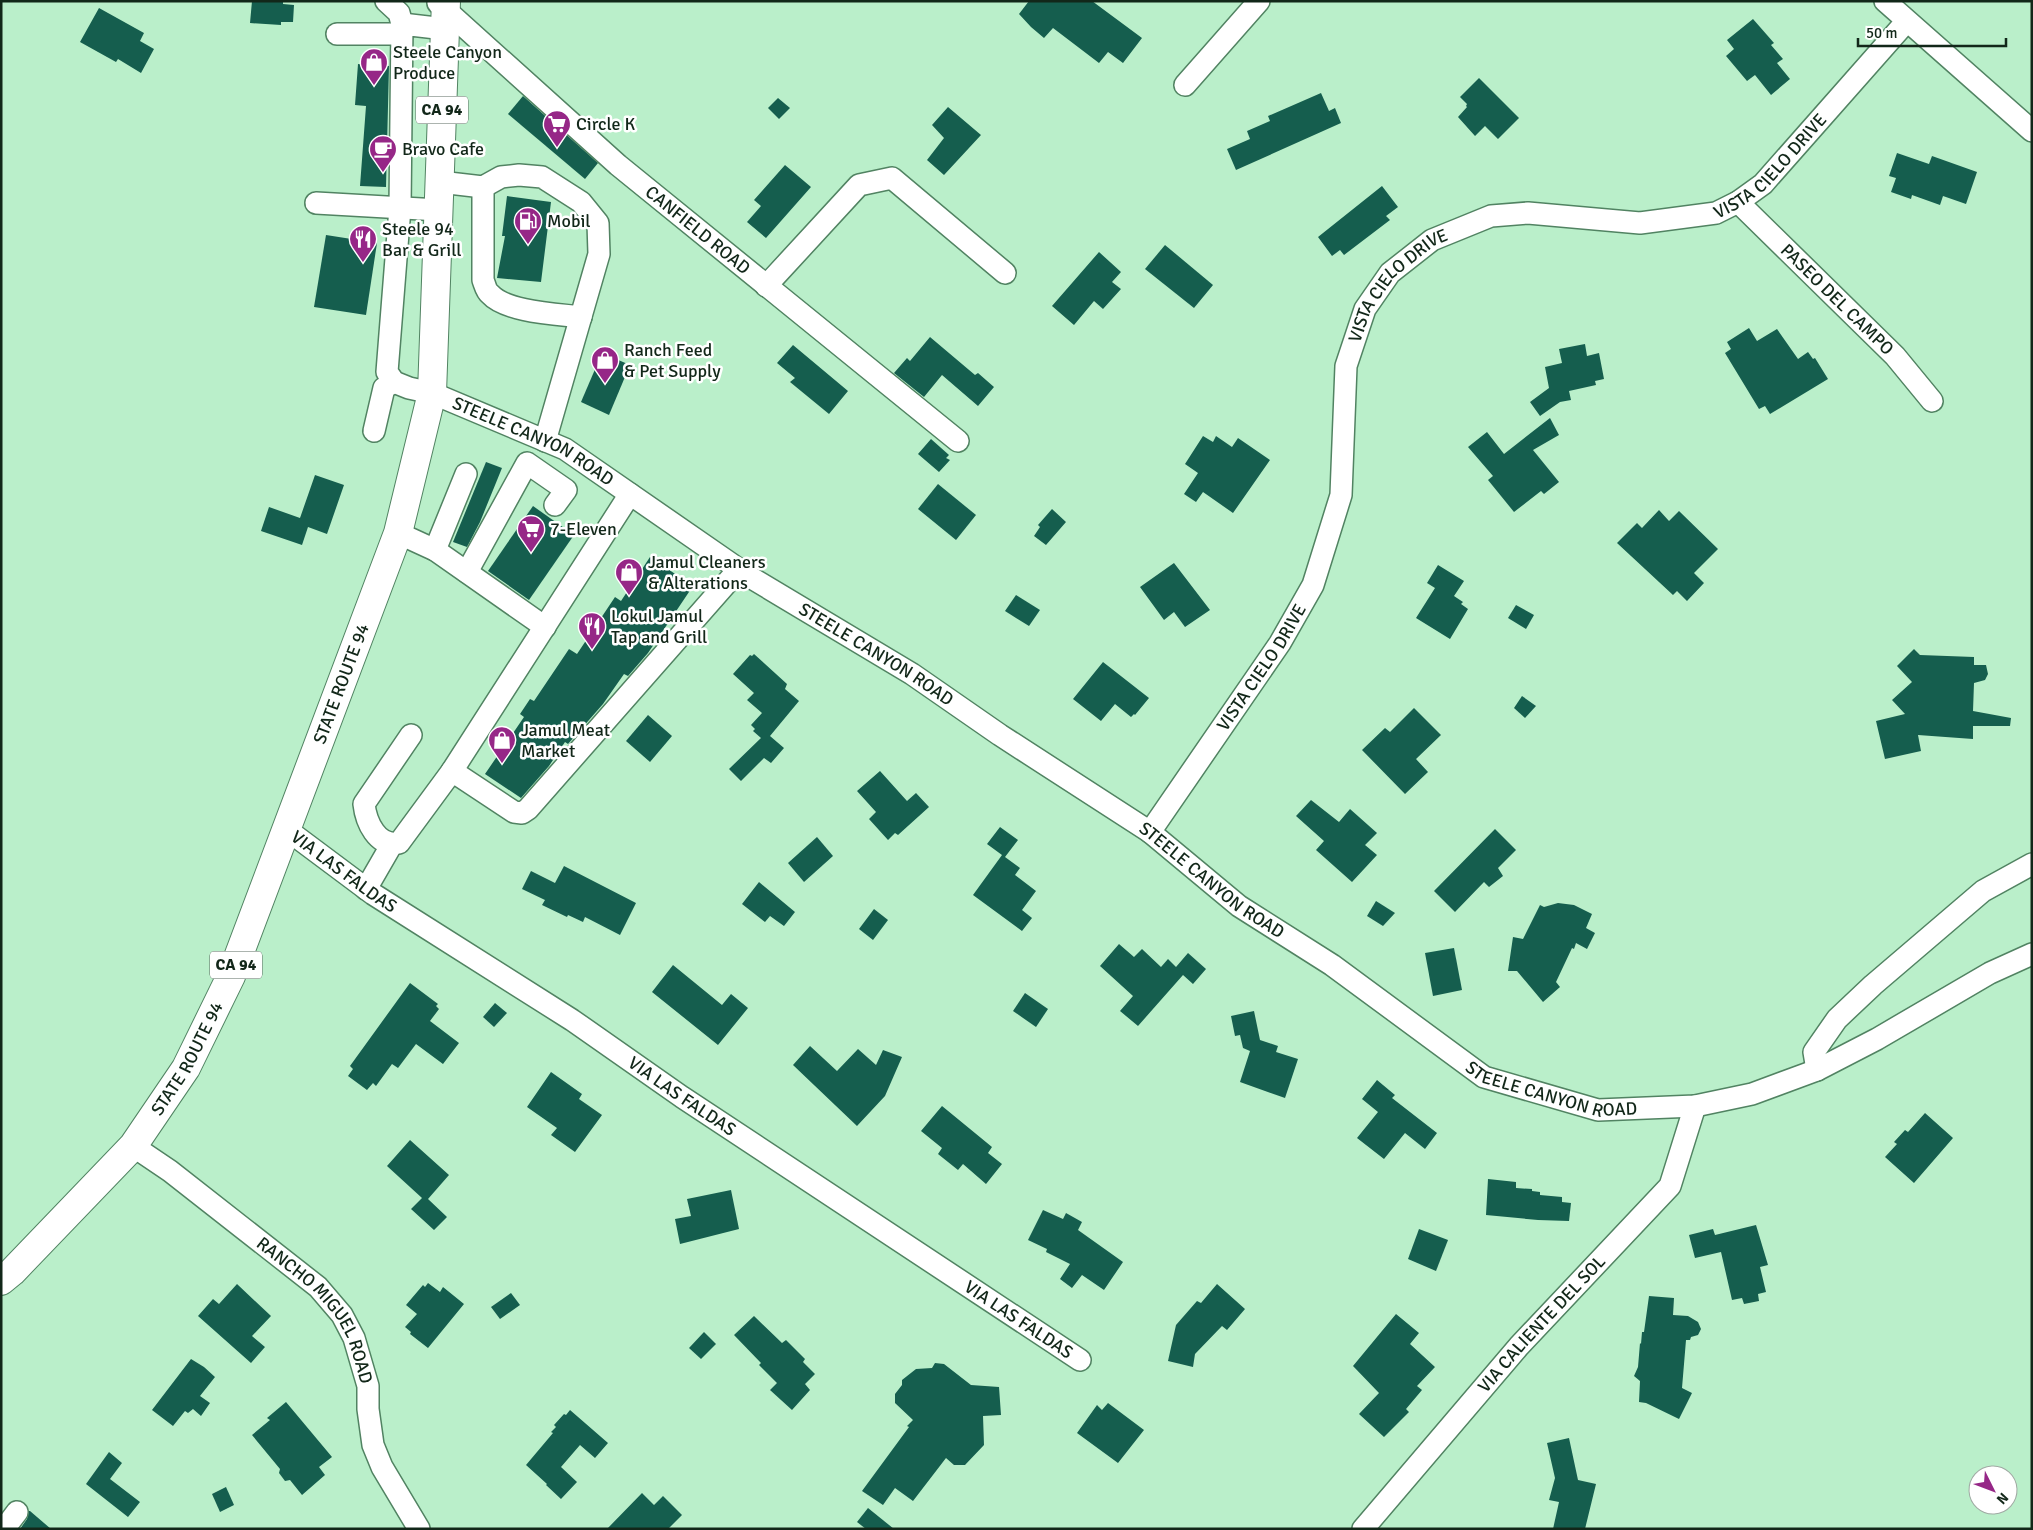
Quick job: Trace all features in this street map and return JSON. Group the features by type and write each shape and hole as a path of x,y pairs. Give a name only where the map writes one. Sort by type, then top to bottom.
{"highway":[{"name":"STATE ROUTE 94","path":"1,1281 12,1272 133,1146 186,1068 231,976 398,533 432,393 440,182 443,10"}],"street":[{"path":"374,431 384,388 394,382 386,372 400,208 402,29 399,13 386,1"},
{"path":"1185,85 1259,1"},
{"path":"1885,1 1906,22 2032,131"},
{"path":"337,34 402,29 443,10"},
{"name":"CANFIELD ROAD","path":"443,10 618,165 958,441"},
{"name":"VISTA CIELO DRIVE","path":"1150,832 1280,643 1313,585 1341,494 1346,366 1364,309 1390,273 1432,240 1491,216 1528,213 1640,223 1716,212 1738,202 1763,184 1906,22"},
{"path":"440,182 483,187 501,177 519,175 542,177 581,202 598,223 599,254 546,441"},
{"path":"766,286 860,185 892,178 1005,273"},
{"path":"483,187 483,280 488,294 499,302 512,307 581,317"},
{"name":"PASEO DEL CAMPO","path":"1738,202 1895,356 1932,401"},
{"path":"316,203 439,210"},
{"name":"STEELE CANYON ROAD","path":"394,382 409,388 432,393 565,449 739,569 912,674 1000,735 1150,832 1239,906 1332,965 1484,1077 1598,1110 1695,1106 1752,1094 1817,1070 1990,973 2032,954"},
{"path":"467,572 527,463 566,490 555,505"},
{"path":"435,550 466,474"},
{"path":"411,735 364,804 365,814 371,828 383,841 392,844 399,843 452,770 630,494"},
{"path":"398,533 435,550 545,627"},
{"path":"452,770 514,812 522,813 528,809 739,569"},
{"name":"VIA LAS FALDAS","path":"286,829 366,889 572,1020 682,1097 1080,1360"},
{"path":"366,889 392,844"},
{"path":"1817,1070 1814,1052 1837,1019 1873,985 1983,891 2032,864"},
{"name":"VIA CALIENTE DEL SOL","path":"1363,1529 1519,1346 1670,1186 1695,1106"},
{"name":"RANCHO MIGUEL ROAD","path":"133,1146 170,1171 310,1281 342,1315 354,1338 368,1386 368,1409 373,1445 382,1467 419,1529"},
{"path":"4,1529 17,1512"}],"building":[{"path":"252,1 283,1 283,4 294,5 293,22 281,22 281,25 250,23"},
{"path":"1029,1 1092,1 1142,38 1123,63 1108,52 1099,63 1053,28 1044,38 1031,27 1019,14"},
{"path":"99,8 144,33 140,41 154,49 141,73 118,59 116,62 80,42"},
{"path":"1753,19 1774,43 1771,45 1783,59 1777,63 1790,79 1771,95 1755,75 1747,81 1726,56 1734,49 1727,40"},
{"path":"358,64 389,66 386,187 360,186 366,106 355,105"},
{"path":"1479,78 1519,118 1498,139 1485,126 1475,136 1458,117 1467,107 1467,104 1460,97"},
{"path":"1321,93 1329,111 1335,108 1341,123 1236,170 1227,149 1250,139 1247,131 1270,121 1268,116"},
{"path":"523,96 598,163 585,179 508,114"},
{"path":"778,98 790,108 779,119 768,108"},
{"path":"948,107 981,135 944,175 927,160 944,138 932,125"},
{"path":"1897,153 1929,164 1932,156 1977,172 1966,204 1943,196 1940,205 1912,195 1911,199 1891,192 1896,178 1889,176"},
{"path":"785,165 811,187 766,238 747,222 761,206 754,200"},
{"path":"1382,186 1398,207 1386,216 1390,220 1344,255 1340,250 1332,256 1318,237"},
{"name":"Mobil","path":"507,196 551,202 541,282 497,278 505,236 502,236"},
{"path":"326,235 377,243 366,315 314,307"},
{"path":"1165,245 1213,285 1194,308 1145,269"},
{"path":"1099,252 1121,272 1112,282 1121,289 1103,309 1094,301 1074,325 1052,306"},
{"path":"1749,328 1757,341 1777,329 1798,359 1808,352 1813,359 1815,358 1828,379 1770,414 1765,406 1759,409 1725,353 1731,349 1727,342"},
{"path":"930,337 975,375 978,373 994,387 978,406 942,375 924,397 894,373 907,358 910,361"},
{"path":"1585,344 1587,356 1599,353 1604,379 1595,381 1596,385 1569,391 1571,400 1560,402 1540,416 1530,402 1549,388 1545,367 1562,363 1559,349"},
{"path":"793,345 848,391 829,414 790,382 795,378 777,363"},
{"name":"Ranch Feed & Pet Supply","path":"602,353 630,365 609,415 581,402"},
{"path":"1550,418 1559,435 1533,450 1559,482 1544,494 1541,491 1514,512 1488,480 1493,476 1468,447 1487,432 1504,454"},
{"path":"1203,436 1213,442 1216,436 1232,447 1238,438 1270,460 1233,513 1203,492 1196,502 1184,494 1198,473 1185,464"},
{"path":"931,439 949,455 946,458 950,460 939,472 918,454"},
{"path":"486,462 502,468 480,522 467,547 453,542"},
{"path":"315,475 344,485 327,534 308,527 302,545 261,531 269,507 300,518"},
{"path":"938,484 976,515 956,540 918,509"},
{"name":"7-Eleven","path":"533,506 574,535 529,600 488,571"},
{"path":"1052,509 1066,522 1046,545 1034,536 1040,527 1038,525"},
{"path":"1659,510 1669,521 1679,511 1718,549 1694,573 1704,583 1687,601 1677,591 1673,595 1617,543 1637,523 1642,528"},
{"path":"650,557 693,586 648,653 628,676 624,674 603,704 568,744 565,742 549,766 521,798 485,774 524,717 520,714 530,699 534,701 569,649 577,654 615,597 621,601"},
{"path":"1174,563 1210,610 1185,627 1174,612 1164,620 1140,587"},
{"path":"1438,565 1464,581 1454,596 1463,602 1461,604 1468,609 1450,639 1416,618 1435,588 1427,583"},
{"path":"1016,595 1040,610 1029,626 1005,611"},
{"path":"1516,605 1534,615 1526,629 1508,618"},
{"path":"1914,649 1920,655 1974,657 1974,665 1986,665 1988,674 1985,680 1974,683 1973,711 2011,718 2010,726 1973,726 1973,739 1918,735 1921,751 1885,759 1876,721 1905,714 1892,700 1912,682 1897,666"},
{"path":"754,654 787,684 785,689 799,701 770,736 784,748 771,763 764,758 741,781 729,769 761,738 753,731 755,729 751,725 762,713 747,700 754,693 733,674 750,655"},
{"path":"1103,662 1149,698 1135,715 1131,717 1115,704 1101,721 1073,699"},
{"path":"1522,696 1536,706 1525,718 1514,708"},
{"path":"1414,708 1441,735 1416,759 1428,772 1405,794 1362,750 1385,728 1390,732"},
{"path":"648,715 672,736 650,762 626,741"},
{"path":"880,771 907,801 916,793 929,807 898,835 895,833 888,840 869,819 876,812 857,791"},
{"path":"1311,800 1339,822 1350,809 1377,833 1365,845 1377,855 1352,882 1316,850 1324,841 1296,816"},
{"path":"1000,827 1018,840 1005,857 1020,868 1015,875 1036,891 1022,910 1032,918 1022,931 973,895 1002,855 987,844"},
{"path":"1495,829 1516,850 1498,868 1503,876 1489,887 1484,882 1455,912 1434,891"},
{"path":"817,837 833,856 804,882 788,863"},
{"path":"564,866 636,903 620,935 585,917 583,922 568,915 567,917 542,905 545,900 522,889 531,871 555,883"},
{"path":"759,882 795,912 784,926 770,916 765,922 742,904"},
{"path":"1376,901 1395,913 1383,926 1367,916"},
{"path":"1558,903 1574,905 1592,914 1586,928 1595,933 1587,949 1576,943 1574,949 1572,948 1556,982 1560,987 1543,1002 1517,971 1508,971 1513,937 1523,939 1540,905 1544,907"},
{"path":"874,909 888,920 873,940 859,929"},
{"path":"1119,944 1134,957 1142,949 1161,967 1168,959 1176,967 1188,953 1206,969 1193,984 1183,975 1138,1026 1120,1011 1133,996 1100,966"},
{"path":"1454,948 1462,990 1433,996 1425,953"},
{"path":"673,965 722,1005 731,994 748,1008 718,1045 652,992"},
{"path":"410,983 438,1004 436,1006 439,1009 430,1021 459,1043 443,1064 416,1044 398,1068 392,1064 376,1086 373,1083 367,1090 348,1076 353,1069 350,1066"},
{"path":"1025,993 1048,1009 1036,1027 1013,1011"},
{"path":"495,1003 507,1013 494,1027 483,1017"},
{"path":"1254,1011 1260,1040 1278,1046 1276,1052 1298,1059 1285,1098 1240,1082 1250,1051 1243,1048 1240,1035 1235,1036 1231,1016"},
{"path":"810,1046 837,1071 858,1049 876,1065 883,1050 902,1057 885,1096 857,1126 793,1065"},
{"path":"551,1072 582,1094 579,1099 602,1115 575,1152 551,1135 557,1128 527,1107"},
{"path":"1377,1080 1395,1095 1392,1098 1437,1133 1425,1149 1405,1133 1384,1159 1357,1138 1378,1112 1362,1099"},
{"path":"942,1106 992,1147 988,1153 1002,1164 986,1184 963,1164 958,1170 938,1154 942,1148 921,1131"},
{"path":"1925,1113 1953,1138 1914,1183 1885,1157 1897,1144 1894,1142 1905,1130 1908,1132"},
{"path":"410,1140 449,1175 428,1199 447,1217 434,1230 411,1209 422,1198 387,1166"},
{"path":"1488,1179 1516,1182 1516,1188 1532,1189 1532,1191 1540,1192 1540,1195 1562,1197 1562,1202 1571,1203 1569,1221 1486,1215"},
{"path":"731,1190 739,1229 680,1244 675,1219 691,1216 687,1199"},
{"path":"1043,1210 1063,1219 1066,1213 1082,1222 1078,1230 1123,1262 1104,1290 1082,1275 1072,1288 1060,1279 1070,1264 1046,1252 1047,1249 1028,1240"},
{"path":"1756,1225 1768,1265 1760,1267 1766,1292 1758,1294 1759,1301 1744,1304 1742,1298 1732,1300 1721,1252 1695,1258 1689,1235 1713,1229 1715,1235"},
{"path":"1419,1229 1448,1240 1436,1271 1408,1259"},
{"path":"428,1283 440,1292 443,1287 464,1304 428,1348 410,1334 411,1332 405,1327 417,1314 406,1305 423,1285 425,1287"},
{"path":"237,1284 271,1316 252,1336 265,1347 251,1363 198,1316 213,1299 219,1304"},
{"path":"1217,1284 1245,1309 1227,1330 1222,1326 1195,1354 1193,1367 1168,1361 1176,1325 1197,1301 1201,1303"},
{"path":"511,1293 520,1305 500,1319 491,1307"},
{"path":"1649,1296 1674,1298 1673,1315 1688,1316 1698,1322 1701,1329 1698,1335 1691,1337 1690,1340 1686,1340 1682,1388 1692,1393 1679,1419 1646,1403 1639,1402 1640,1381 1634,1376 1638,1367 1640,1343 1642,1332 1644,1332"},
{"path":"1396,1314 1419,1333 1410,1344 1435,1367 1417,1386 1422,1390 1406,1409 1409,1412 1384,1437 1359,1414 1379,1393 1353,1366"},
{"path":"754,1316 782,1343 786,1340 805,1359 803,1362 815,1374 805,1384 810,1390 792,1410 770,1390 777,1383 734,1335"},
{"path":"704,1332 716,1344 701,1359 689,1348"},
{"path":"191,1359 215,1377 200,1396 210,1403 201,1416 193,1409 188,1413 185,1411 173,1426 152,1410"},
{"path":"935,1363 944,1364 971,1385 999,1387 1001,1415 983,1416 984,1445 965,1465 954,1465 946,1458 913,1501 895,1488 883,1505 862,1491 913,1420 895,1403 895,1394 902,1385 902,1380 916,1369 932,1368"},
{"path":"286,1402 332,1457 319,1467 325,1475 302,1495 290,1480 285,1481 279,1473 280,1469 252,1435 270,1420 267,1418"},
{"path":"1108,1403 1144,1430 1118,1463 1077,1433 1097,1405 1102,1410"},
{"path":"570,1410 608,1443 595,1458 580,1445 561,1467 577,1482 561,1499 526,1465 553,1433 551,1432 556,1427 554,1425"},
{"path":"1569,1438 1578,1480 1596,1484 1585,1529 1553,1529 1559,1502 1549,1500 1555,1478 1547,1443"},
{"path":"109,1452 122,1463 110,1479 140,1502 128,1517 86,1484"},
{"path":"226,1487 234,1505 220,1512 212,1494"},
{"path":"642,1493 654,1505 663,1496 682,1515 668,1529 607,1529"},
{"path":"868,1508 894,1529 866,1529 857,1522"},
{"path":"29,1511 51,1529 20,1529 27,1519"}],"place":[{"name":"Steele Canyon Produce","path":"374,86"},
{"name":"Circle K","path":"557,148"},
{"name":"Bravo Cafe","path":"383,173"},
{"name":"Mobil","path":"528,245"},
{"name":"Steele 94 Bar & Grill","path":"363,263"},
{"name":"Ranch Feed & Pet Supply","path":"605,384"},
{"name":"7-Eleven","path":"531,553"},
{"name":"Jamul Cleaners & Alterations","path":"629,596"},
{"name":"Lokul Jamul Tap and Grill","path":"592,650"},
{"name":"Jamul Meat Market","path":"502,764"}]}
